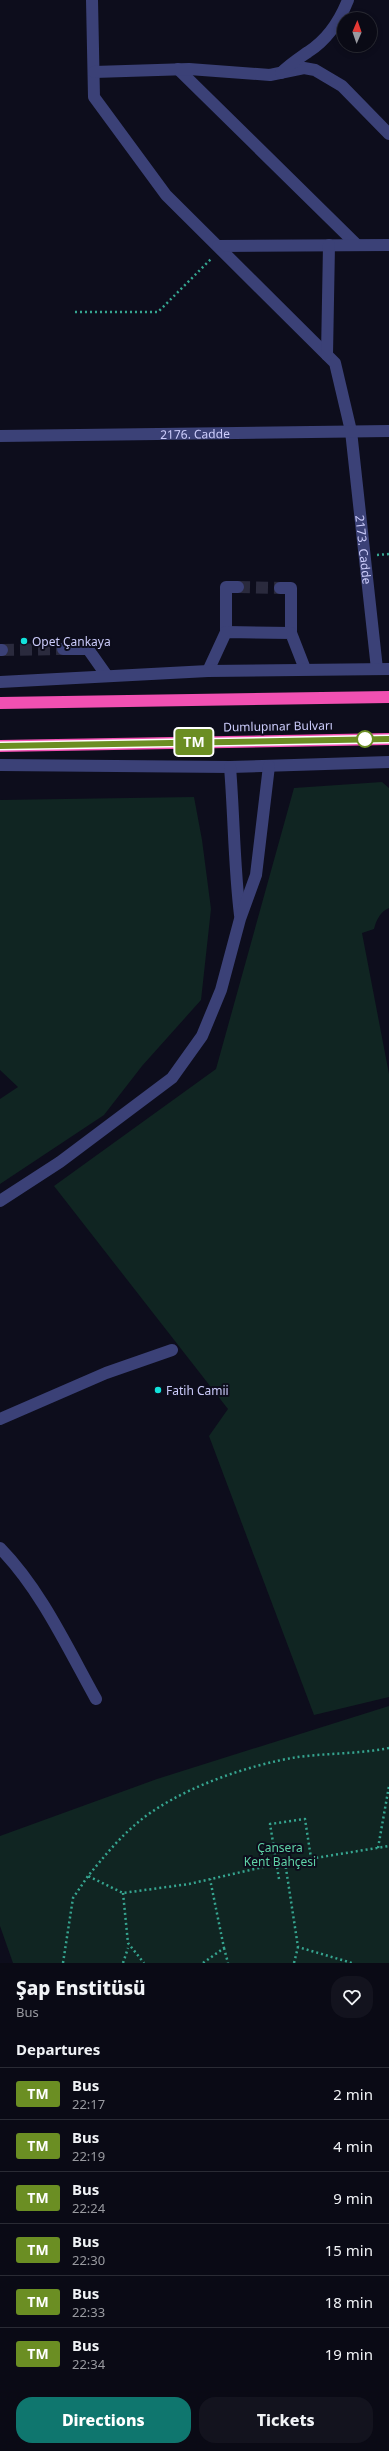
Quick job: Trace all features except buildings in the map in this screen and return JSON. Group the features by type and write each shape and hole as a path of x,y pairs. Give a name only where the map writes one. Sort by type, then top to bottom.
{"highway":[{"path":"0,703 389,697"},
{"name":"Dumlupınar Bulvarı","path":"0,746 389,739"}],"street":[{"name":"2173. Cadde","path":"92,0 94,97 166,195 335,363 351,431 383,669"},
{"path":"281,73 291,62 310,52 334,27 348,0"},
{"path":"94,72 178,69 270,75 304,68 315,70 342,86 389,134"},
{"path":"178,69 357,245"},
{"path":"219,248 389,245"},
{"path":"327,355 329,246"},
{"name":"2176. Cadde","path":"0,436 389,431"},
{"path":"208,671 226,632 226,587 238,587"},
{"path":"280,588 291,588 291,633 306,669"},
{"path":"226,632 291,633"},
{"path":"63,649 88,649 107,676"},
{"path":"0,682 208,671 383,669"},
{"path":"0,765 230,767 389,762"},
{"path":"0,1201 60,1162 172,1078 202,1036 221,990 240,920 256,875 269,766"},
{"path":"230,767 234,817 235,877 240,920"},
{"path":"0,1419 106,1373 172,1350"},
{"path":"0,1548 19,1567 96,1699"}],"path":[{"path":"75,312 158,312 219,248"},
{"path":"63,1963 72,1898 88,1876 136,1824 167,1803 198,1788 271,1762 299,1757 389,1748"},
{"path":"378,1848 389,1786"},
{"path":"279,1879 270,1824 305,1819 311,1858"},
{"path":"88,1876 123,1893 189,1884 285,1862 389,1846"},
{"path":"285,1862 298,1947 294,1963"},
{"path":"210,1878 228,1963"},
{"path":"123,1893 128,1943 144,1963"},
{"path":"298,1947 352,1963"},
{"path":"123,1963 128,1948"},
{"path":"203,1963 224,1948"}],"green space":[{"path":"382,782 389,788 389,908 379,916 374,929 362,933 389,1074 389,1697 314,1715 209,1436 228,1409 54,1186 216,1069 294,788"},
{"path":"194,797 202,840 211,909 201,1000 142,1066 104,1115 0,1184 0,1099 18,1087 0,1070 0,800"},
{"name":"Çansera Kent Bahçesi","path":"389,1706 389,1963 13,1963 0,1926 0,1836 157,1779"}],"tunnel":[{"path":"238,587 280,588"},
{"path":"2,650 63,649"}],"bus line":[{"name":"TM","path":"0,746 389,739"}],"place":[{"name":"Opet Çankaya","path":"24,641"},
{"name":"Fatih Camii","path":"158,1390"}]}
